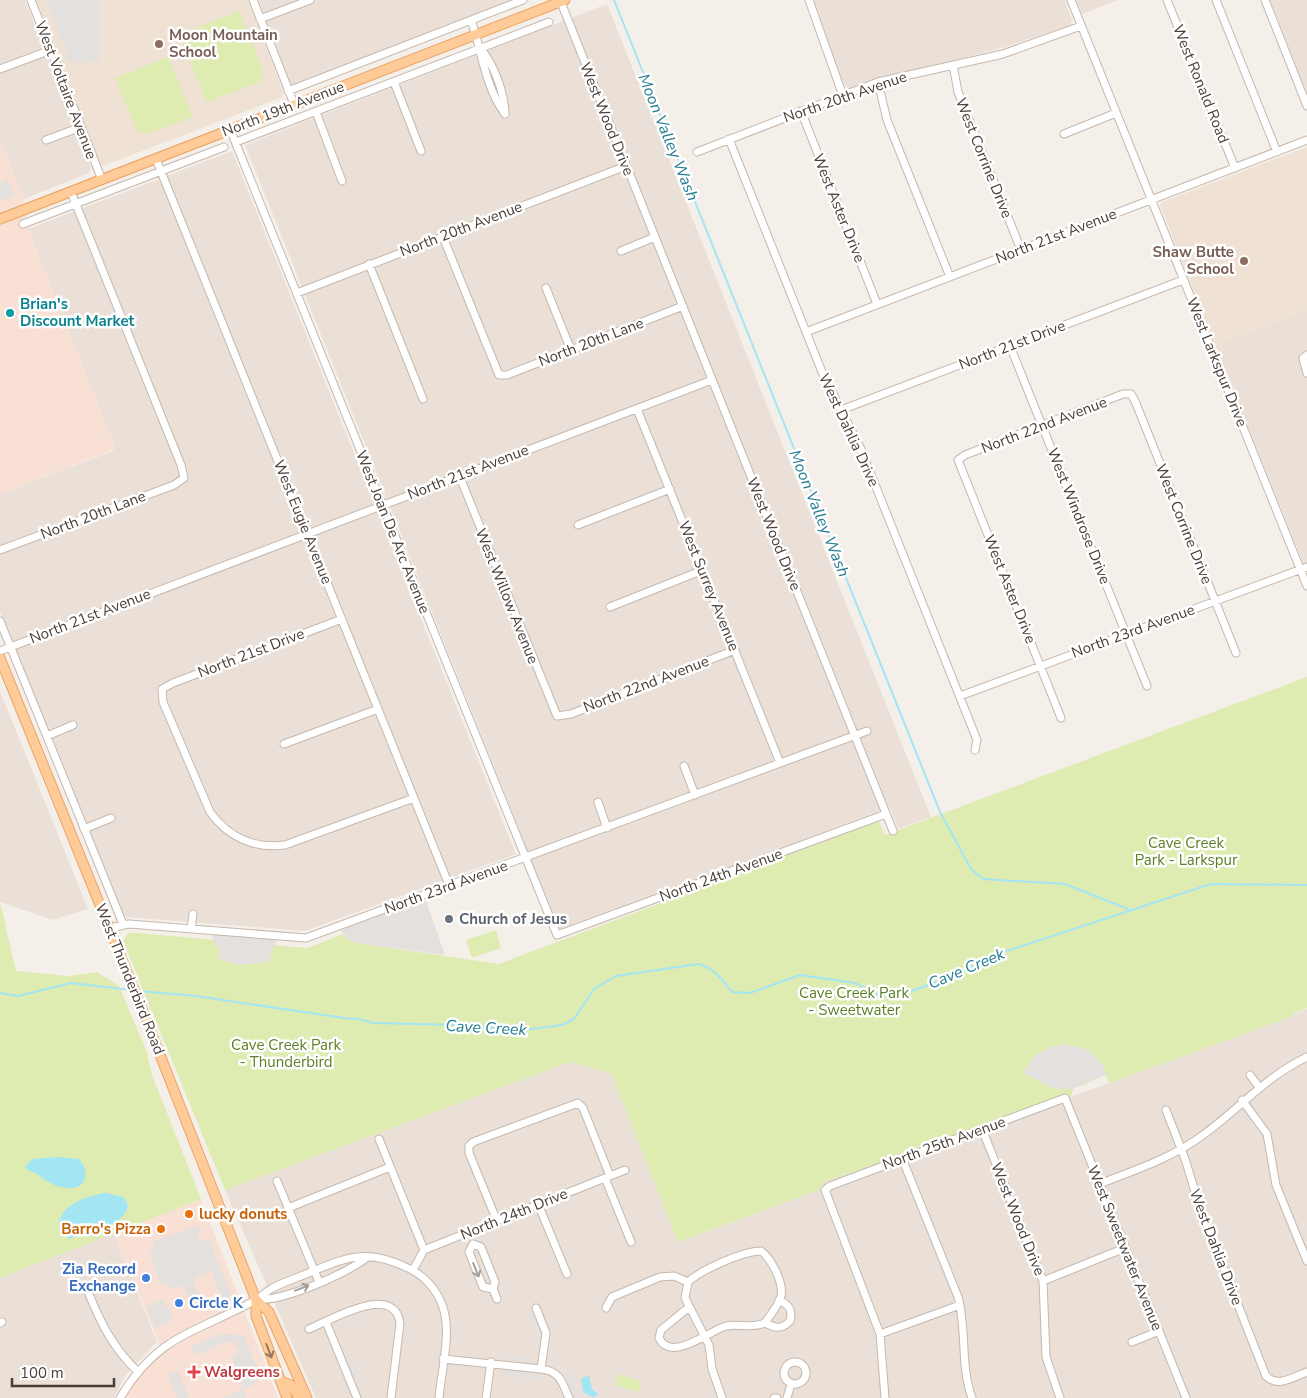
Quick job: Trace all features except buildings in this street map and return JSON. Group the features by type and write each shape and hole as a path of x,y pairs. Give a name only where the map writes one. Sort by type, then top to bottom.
{"main road":[{"name":"North 19th Avenue","path":"0,219 562,1"},
{"name":"West Thunderbird Road","path":"0,658 127,970 256,1300 256,1316 287,1398"},
{"name":"West Thunderbird Road","path":"256,1300 269,1312 307,1398"},
{"path":"281,1381 291,1385 299,1398"}],"street":[{"name":"West Voltaire Avenue","path":"31,0 102,180"},
{"path":"253,0 294,104"},
{"path":"260,19 310,0"},
{"name":"North 19th Avenue","path":"288,90 523,0"},
{"path":"809,0 842,96"},
{"name":"West Larkspur Drive","path":"1071,0 1184,280 1304,568 1307,586"},
{"name":"West Ronald Road","path":"1167,0 1235,168"},
{"path":"1216,0 1277,152"},
{"path":"1265,0 1307,106"},
{"name":"West Wood Drive","path":"562,1 626,166 893,831"},
{"path":"471,20 480,48 481,59 498,104 505,114 505,101 487,56 480,48"},
{"name":"North 19th Avenue","path":"236,142 549,22"},
{"name":"North 20th Avenue","path":"697,152 878,82 1017,50 1081,26"},
{"path":"0,70 51,50"},
{"name":"West Corrine Drive","path":"952,65 958,92 1022,250"},
{"path":"394,82 421,151"},
{"path":"878,82 887,120 950,277"},
{"name":"West Aster Drive","path":"801,111 877,304"},
{"path":"316,112 342,181"},
{"path":"1064,134 1116,113"},
{"path":"46,140 81,127"},
{"name":"West Joan De Arc Avenue","path":"230,129 556,935"},
{"name":"West Dahlia Drive","path":"729,139 825,380 860,446 977,740 975,750"},
{"name":"North 21st Avenue","path":"806,332 1307,140"},
{"name":"North 19th Avenue","path":"23,224 224,147"},
{"name":"West Eugie Avenue","path":"156,159 449,885"},
{"name":"North 20th Avenue","path":"297,293 626,166"},
{"path":"71,192 75,204"},
{"name":"North 20th Lane","path":"0,550 174,484 184,478 181,465 75,204"},
{"name":"North 20th Lane","path":"443,237 499,375 507,375 683,306"},
{"path":"621,251 655,237"},
{"path":"369,264 423,399"},
{"name":"North 21st Drive","path":"841,410 1184,280"},
{"path":"546,288 571,350"},
{"name":"West Windrose Drive","path":"1010,346 1147,686"},
{"path":"1305,357 1307,373"},
{"name":"North 21st Avenue","path":"0,651 712,380"},
{"name":"North 22nd Avenue","path":"958,460 965,455 1123,394 1131,394"},
{"name":"West Corrine Drive","path":"1131,394 1236,653"},
{"name":"West Surrey Avenue","path":"637,409 780,764"},
{"name":"West Aster Drive","path":"958,460 1061,718"},
{"name":"West Willow Avenue","path":"459,475 557,716"},
{"path":"578,525 670,489"},
{"name":"North 23rd Avenue","path":"960,696 1304,568"},
{"path":"610,607 703,570"},
{"name":"North 21st Drive","path":"342,619 162,689 164,702 204,801 218,823 241,840 263,846 285,845 414,798"},
{"name":"West Thunderbird Road","path":"0,621 123,924"},
{"name":"North 22nd Avenue","path":"557,716 571,714 735,650"},
{"path":"284,744 378,708"},
{"path":"47,736 73,726"},
{"name":"North 23rd Avenue","path":"110,928 123,924 306,938 867,731"},
{"path":"684,766 695,795"},
{"path":"598,802 607,828"},
{"name":"North 24th Avenue","path":"556,935 886,814"},
{"path":"84,829 111,818"},
{"path":"191,929 192,914"},
{"path":"1099,1184 1181,1149 1211,1129 1258,1087 1307,1057"},
{"path":"1250,1075 1258,1087"},
{"name":"North 25th Avenue","path":"880,1334 825,1190 830,1186 902,1158 1065,1098"},
{"name":"West Sweetwater Avenue","path":"1065,1098 1186,1398"},
{"path":"1242,1100 1267,1134 1276,1185 1307,1261"},
{"path":"497,1221 468,1153 469,1146 490,1136 578,1103 583,1108 631,1242"},
{"name":"West Dahlia Drive","path":"1166,1110 1201,1211 1266,1376 1272,1382 1278,1383 1307,1372"},
{"name":"West Wood Drive","path":"982,1129 1043,1281 1046,1357 1060,1398"},
{"path":"379,1138 424,1250 413,1270"},
{"path":"902,1158 960,1306 966,1380 972,1398"},
{"path":"288,1208 390,1166"},
{"name":"North 24th Drive","path":"424,1250 625,1170"},
{"path":"278,1181 319,1282"},
{"path":"538,1204 567,1274"},
{"path":"468,1232 473,1244 481,1247 495,1282 493,1289 497,1299"},
{"path":"473,1244 469,1252 483,1287 493,1289"},
{"path":"1043,1281 1125,1248"},
{"path":"689,1307 661,1330 659,1338 662,1345 678,1347 705,1336 726,1326 751,1327 765,1323 780,1300 781,1288 770,1260 761,1251 748,1253 700,1273 688,1282 685,1294 689,1307 705,1336 709,1345 712,1369 722,1398"},
{"path":"120,1398 138,1372 155,1353 177,1338 256,1300 270,1289 350,1256 369,1256 394,1260 413,1270 429,1282 443,1306 446,1326 439,1398"},
{"path":"256,1300 272,1300 319,1282 354,1267 369,1256"},
{"path":"606,1308 612,1297 660,1277 674,1276 688,1282"},
{"path":"89,1294 105,1333 117,1350 138,1372"},
{"path":"765,1323 774,1328 781,1328 790,1321 791,1316 788,1305 780,1300"},
{"path":"309,1329 374,1304 387,1304 399,1314 400,1323 391,1398"},
{"path":"886,1398 880,1334 960,1306"},
{"path":"536,1308 546,1333 542,1369"},
{"path":"326,1322 357,1398"},
{"path":"1132,1342 1159,1331"},
{"path":"443,1359 491,1362 553,1370 560,1377 569,1398"},
{"path":"486,1398 491,1362"},
{"path":"788,1398 791,1384"}],"shaded area":[{"path":"0,0 25,0 91,168 89,173 24,199 0,140"},
{"name":"Moon Mountain School","path":"36,0 248,0 282,88 283,97 103,166 99,163"},
{"path":"46,0 99,0 99,62 70,63 65,58 68,55"},
{"path":"258,0 515,0 295,85 290,83"},
{"path":"814,0 1065,0 1072,21 1070,25 1009,46 848,88 843,84"},
{"path":"1076,0 1118,0 1082,14"},
{"path":"1270,0 1307,0 1307,94"},
{"path":"607,4 931,817 898,829 890,807 559,929 245,145"},
{"path":"0,140 24,199 28,229 115,447 113,450 0,494"},
{"name":"Shaw Butte School","path":"1307,147 1307,310 1215,345 1160,205 1162,202"},
{"path":"232,151 516,854 305,931 125,917 0,612 0,494 113,451 115,447 28,229"},
{"path":"8,179 14,196 0,201 0,183"},
{"path":"1307,310 1307,572 1215,345"},
{"path":"0,691 88,909 53,920 0,902"},
{"path":"424,895 445,955 357,943 348,940 343,934 340,926"},
{"path":"212,931 279,936 270,954 271,960 238,965 218,958 219,950 213,940"},
{"path":"1307,1009 1307,1398 316,1398 225,1190 570,1062 611,1073 679,1242 819,1190 824,1182 1110,1083"},
{"path":"1065,1044 1089,1050 1102,1064 1107,1074 1072,1089 1054,1089 1023,1073 1035,1055 1051,1047"},
{"path":"201,1199 278,1398 120,1398 161,1348 114,1233"},
{"path":"198,1225 201,1233 197,1235 199,1241 209,1238 232,1296 223,1300 211,1271 193,1279 204,1307 194,1312 183,1285 171,1290 168,1284 162,1286 150,1255 155,1241"},
{"path":"114,1233 157,1342 125,1376 114,1398 0,1398 0,1277"},
{"path":"164,1299 173,1320 155,1328 146,1307"},
{"path":"531,1309 541,1332 536,1334 526,1310"},
{"path":"362,1314 364,1319 341,1328 339,1323"},
{"path":"224,1333 244,1336 262,1380 244,1389 231,1356 239,1352 233,1341 196,1355 190,1346"},
{"path":"501,1353 531,1357 531,1363 501,1359"},
{"path":"351,1354 359,1375 354,1377 346,1356"},
{"path":"569,1369 580,1398 574,1398 564,1371"},
{"path":"501,1370 546,1375 545,1381 500,1375"},
{"path":"178,1371 189,1398 177,1398 167,1375"},
{"path":"243,1389 246,1398 221,1398"}],"green space":[{"path":"239,11 264,73 260,82 207,102 179,35"},
{"path":"168,57 193,117 145,134 136,129 115,78"},
{"path":"1307,677 1307,1008 1292,1014 1293,1016 1110,1083 1105,1075 1084,1085 1074,1087 1071,1096 824,1182 819,1190 678,1242 611,1073 570,1062 225,1190 124,943 128,933 137,933 307,948 343,934 348,940 357,943 499,964 879,821 885,835"},
{"path":"0,902 16,971 69,976 97,972 119,986 147,1052 152,1075 201,1199 0,1278"},
{"path":"496,930 501,948 472,958 466,940"},
{"path":"619,1374 642,1382 639,1392 615,1385"}],"water":[{"path":"58,1157 79,1159 83,1164 85,1180 79,1186 67,1188 58,1186 25,1167 32,1159"},
{"path":"106,1193 124,1197 128,1205 120,1219 104,1228 69,1239 64,1235 59,1224 61,1217 70,1206 91,1196"},
{"path":"589,1376 592,1389 598,1394 594,1398 583,1392 581,1378"}],"waterway":[{"name":"Moon Valley Wash","path":"614,0 940,812 971,869 983,879 1065,884 1128,909"},
{"name":"Cave Creek","path":"138,991 196,996 359,1019 373,1023 458,1025 523,1030 562,1025 574,1019 594,989 616,976 699,964 714,972 732,992 750,993 800,975 855,983 881,996 901,995 957,974 1001,953 1211,884 1307,885"},
{"name":"Cave Creek","path":"0,993 18,996 71,983 131,990"}],"place":[{"name":"Moon Mountain School","path":"159,44"},
{"name":"Shaw Butte School","path":"1244,261"},
{"name":"Brian's Discount Market","path":"10,313"},
{"name":"Church of Jesus","path":"449,919"},
{"name":"lucky donuts","path":"189,1214"},
{"name":"Barro's Pizza","path":"161,1229"},
{"name":"Zia Record Exchange","path":"146,1278"},
{"name":"Circle K","path":"179,1303"},
{"name":"Walgreens","path":"194,1372"}],"park label":[{"name":"Cave Creek Park - Larkspur","path":"1186,852"},
{"name":"Cave Creek Park - Sweetwater","path":"854,1002"},
{"name":"Cave Creek Park - Thunderbird","path":"286,1054"}]}
